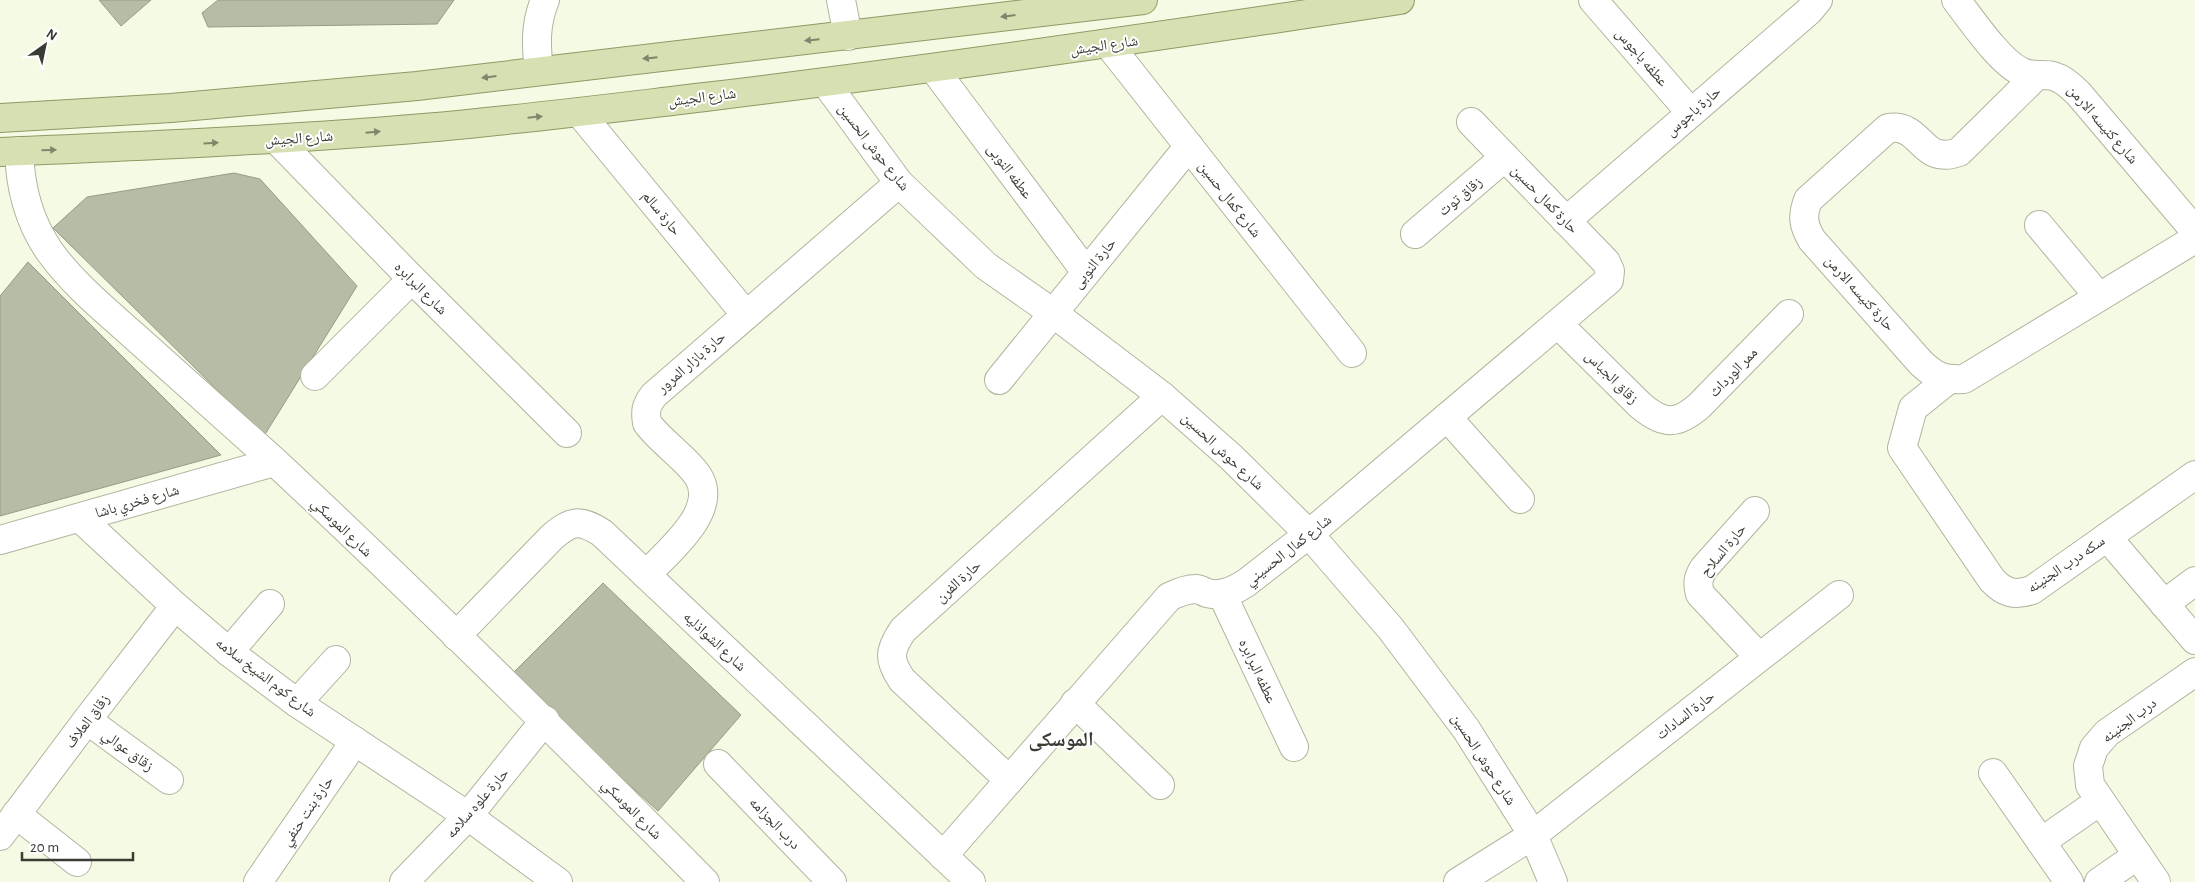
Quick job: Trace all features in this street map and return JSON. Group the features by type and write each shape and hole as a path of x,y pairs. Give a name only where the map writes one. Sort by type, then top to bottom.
{"main road":[{"path":"0,118 294,98 848,36 1035,6 1143,0"},
{"name":"شارع الجيش","path":"10,152 277,140 428,128 579,112 934,69 1109,45 1400,0"}],"street":[{"path":"539,71 536,34 538,16 545,0"},
{"path":"841,0 848,36"},
{"name":"عطفه باجوس","path":"1593,0 1691,113"},
{"name":"حارة باجوس","path":"1566,221 1809,11 1818,0"},
{"name":"شارع كنيسه الارمن","path":"1956,0 2006,61 2019,71 2035,77 2052,76 2072,87 2195,231"},
{"name":"شارع كمال حسين","path":"1109,45 1352,353"},
{"name":"عطفه النوبى","path":"934,69 1086,272"},
{"name":"حارة كنيسه الارمن","path":"1948,380 1932,374 1812,240 1805,228 1803,214 1808,200 1888,128 1898,126 1907,129 1914,134 1926,149 1937,155 1948,156 1959,152 1968,144 2035,77"},
{"name":"شارع حوش الحسين","path":"825,82 899,183 986,266 1053,313 1162,396 1231,456 1309,534 1391,629 1466,729 1532,835 1553,882"},
{"name":"حارة سالم","path":"579,112 746,315"},
{"name":"حارة كمال حسين","path":"1470,122 1606,262 1610,271 1609,280"},
{"name":"شارع البرابره","path":"277,140 412,279 567,433"},
{"name":"حارة النوبى","path":"999,380 1189,146"},
{"name":"شارع الموسكي","path":"10,152 20,173 30,214 39,234 63,268 80,286 274,462 545,720 705,882"},
{"name":"زقاق توت","path":"1415,234 1505,157"},
{"name":"حارة بازار المرور","path":"646,575 695,521 702,507 704,491 698,476 647,423 645,413 647,403 899,183"},
{"path":"2038,225 2099,297"},
{"path":"1948,380 1964,379 2195,239"},
{"path":"315,376 412,279"},
{"name":"شارع كمال الحسيني","path":"1222,594 1235,590 1246,583 1309,534 1609,280"},
{"name":"ممر الورداث","path":"1671,421 1687,417 1700,406 1789,314"},
{"name":"زقاق الجباس","path":"1558,324 1641,406 1654,417 1671,421"},
{"name":"سكه درب الجنينه","path":"1948,380 1913,408 1902,448 1992,580 1999,588 2010,594 2022,594 2032,590 2195,475"},
{"name":"حارة الفرن","path":"1009,780 902,680 892,664 892,646 903,630 1162,396"},
{"path":"1447,418 1520,499"},
{"name":"شارع فخري باشا","path":"0,540 274,462"},
{"name":"حارة السلاح","path":"1755,511 1704,568 1699,576 1697,585 1700,594 1759,657"},
{"name":"شارع كوم الشيخ سلامه","path":"80,518 176,606 230,652 297,703 468,816 558,882"},
{"name":"شارع الشواذليه","path":"456,636 552,536 567,524 586,523 602,533 971,882"},
{"path":"2107,537 2195,640"},
{"path":"2164,604 2195,581"},
{"path":"943,856 1169,597 1182,591 1197,589 1209,594 1222,594"},
{"name":"عطفه البرابره","path":"1222,594 1294,747"},
{"name":"حارة السادات","path":"1458,882 1532,835 1838,595"},
{"path":"230,652 270,604"},
{"name":"زقاق العلاف","path":"0,836 176,606"},
{"path":"297,703 336,660"},
{"name":"درب الجنينه","path":"2156,882 2090,785 2088,766 2094,748 2107,734 2195,672"},
{"path":"1075,704 1160,785"},
{"name":"زقاق عوالي","path":"87,720 169,780"},
{"name":"حارة علوه سلامه","path":"404,882 468,816 545,720"},
{"name":"حارة بنت حنفي","path":"258,882 355,741"},
{"name":"درب الجزامه","path":"718,764 832,882"},
{"path":"1992,773 2070,882"},
{"path":"2041,842 2100,801"},
{"path":"16,814 76,862"},
{"path":"2099,882 2138,855"}],"building":[{"path":"99,0 151,0 121,26"},
{"path":"218,0 454,0 437,24 208,27 202,13"},
{"path":"234,173 260,179 357,286 264,436 53,228 87,197"},
{"path":"28,262 221,455 0,516 0,296"},
{"path":"603,583 741,715 658,811 510,676"}],"district":[{"name":"الموسكى","path":"1061,739"}]}
